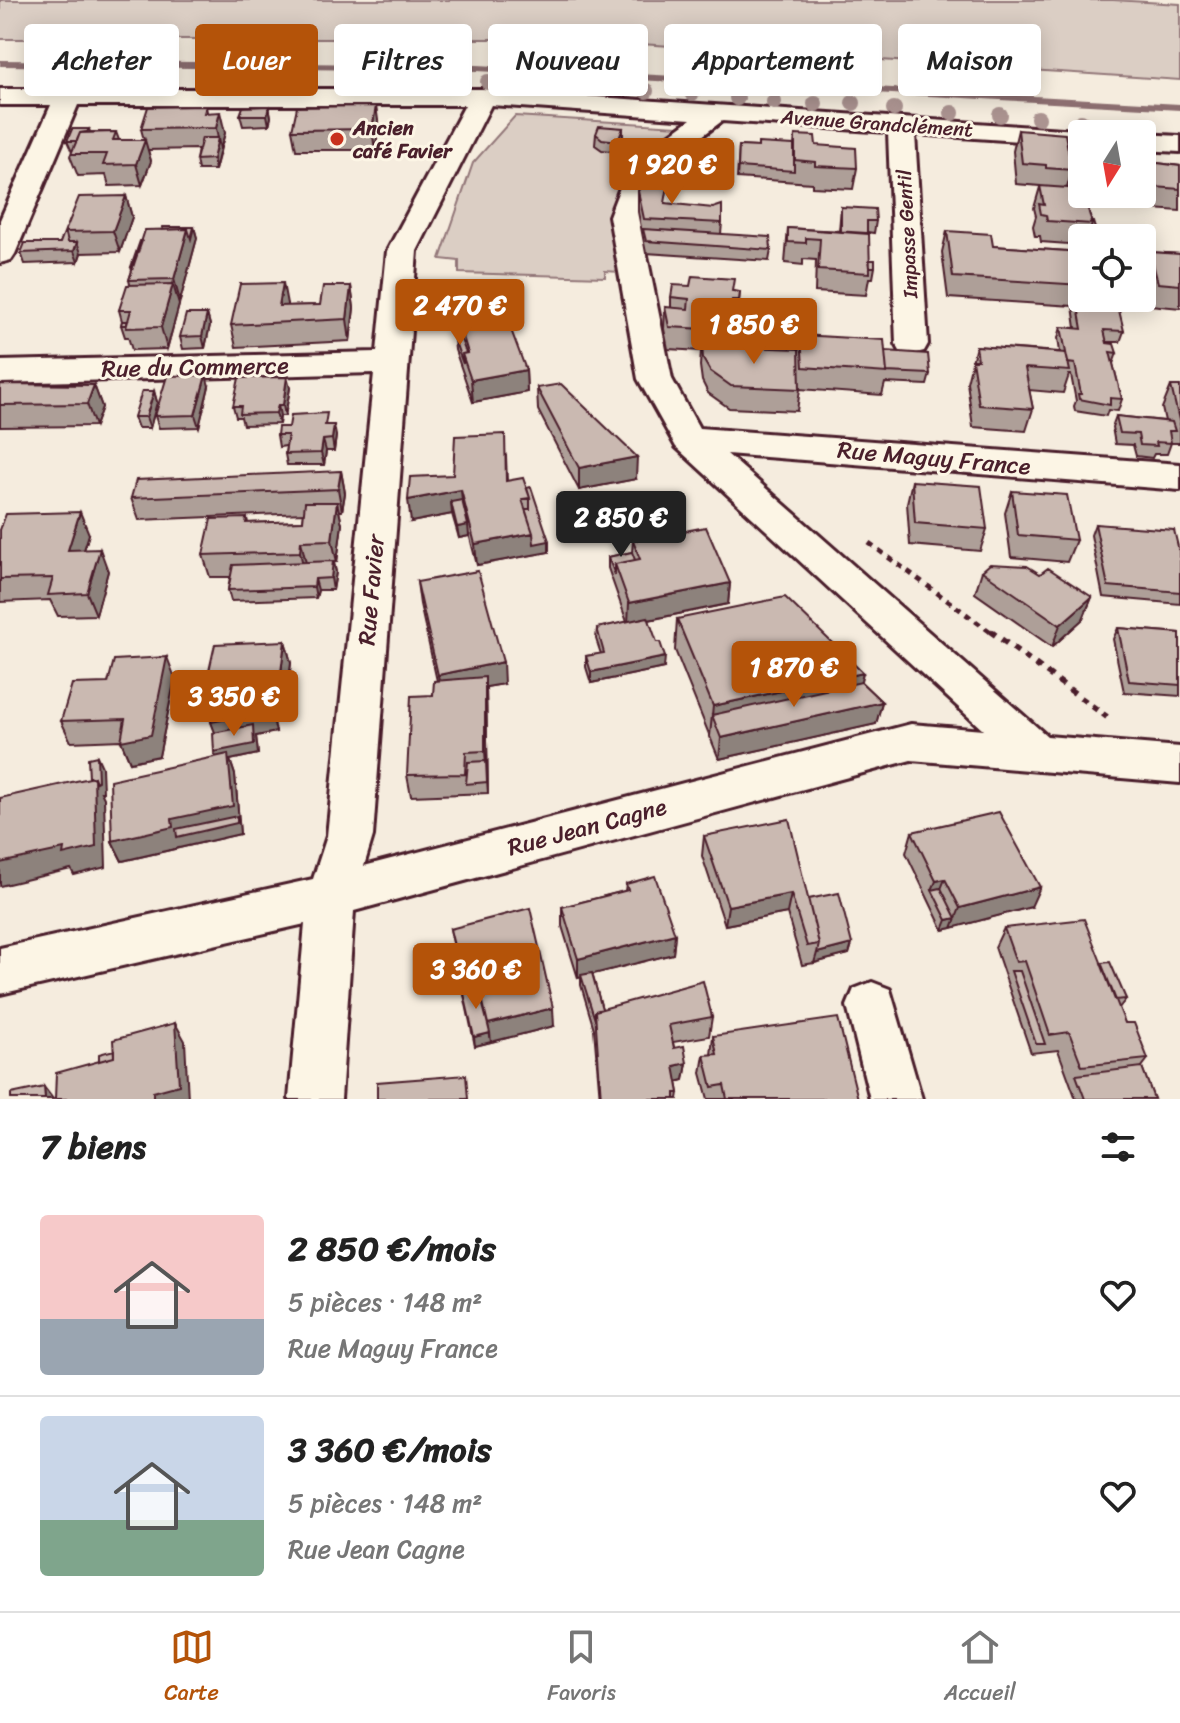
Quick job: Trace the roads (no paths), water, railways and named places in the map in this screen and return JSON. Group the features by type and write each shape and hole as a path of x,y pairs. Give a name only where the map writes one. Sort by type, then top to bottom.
{"street":[{"name":"Avenue Grandclément","path":"0,97 482,97 1068,136"},
{"path":"0,254 68,97"},
{"name":"Rue Favier","path":"315,1099 331,895 350,836 389,362 402,251 482,97"},
{"path":"717,112 639,170 624,216 655,379 688,439 1034,750"},
{"name":"Impasse Gentil","path":"901,124 912,344"},
{"path":"1156,143 1180,144"},
{"name":"Rue du Commerce","path":"0,372 389,362"},
{"name":"Rue Maguy France","path":"688,439 1180,477"},
{"name":"Rue Jean Cagne","path":"0,971 257,915 911,742 1171,764"},
{"path":"872,1006 896,1099"}],"waterway":[{"path":"0,63 477,68 1180,107"}],"place":[{"name":"Ancien café Favier","path":"337,139"}]}
